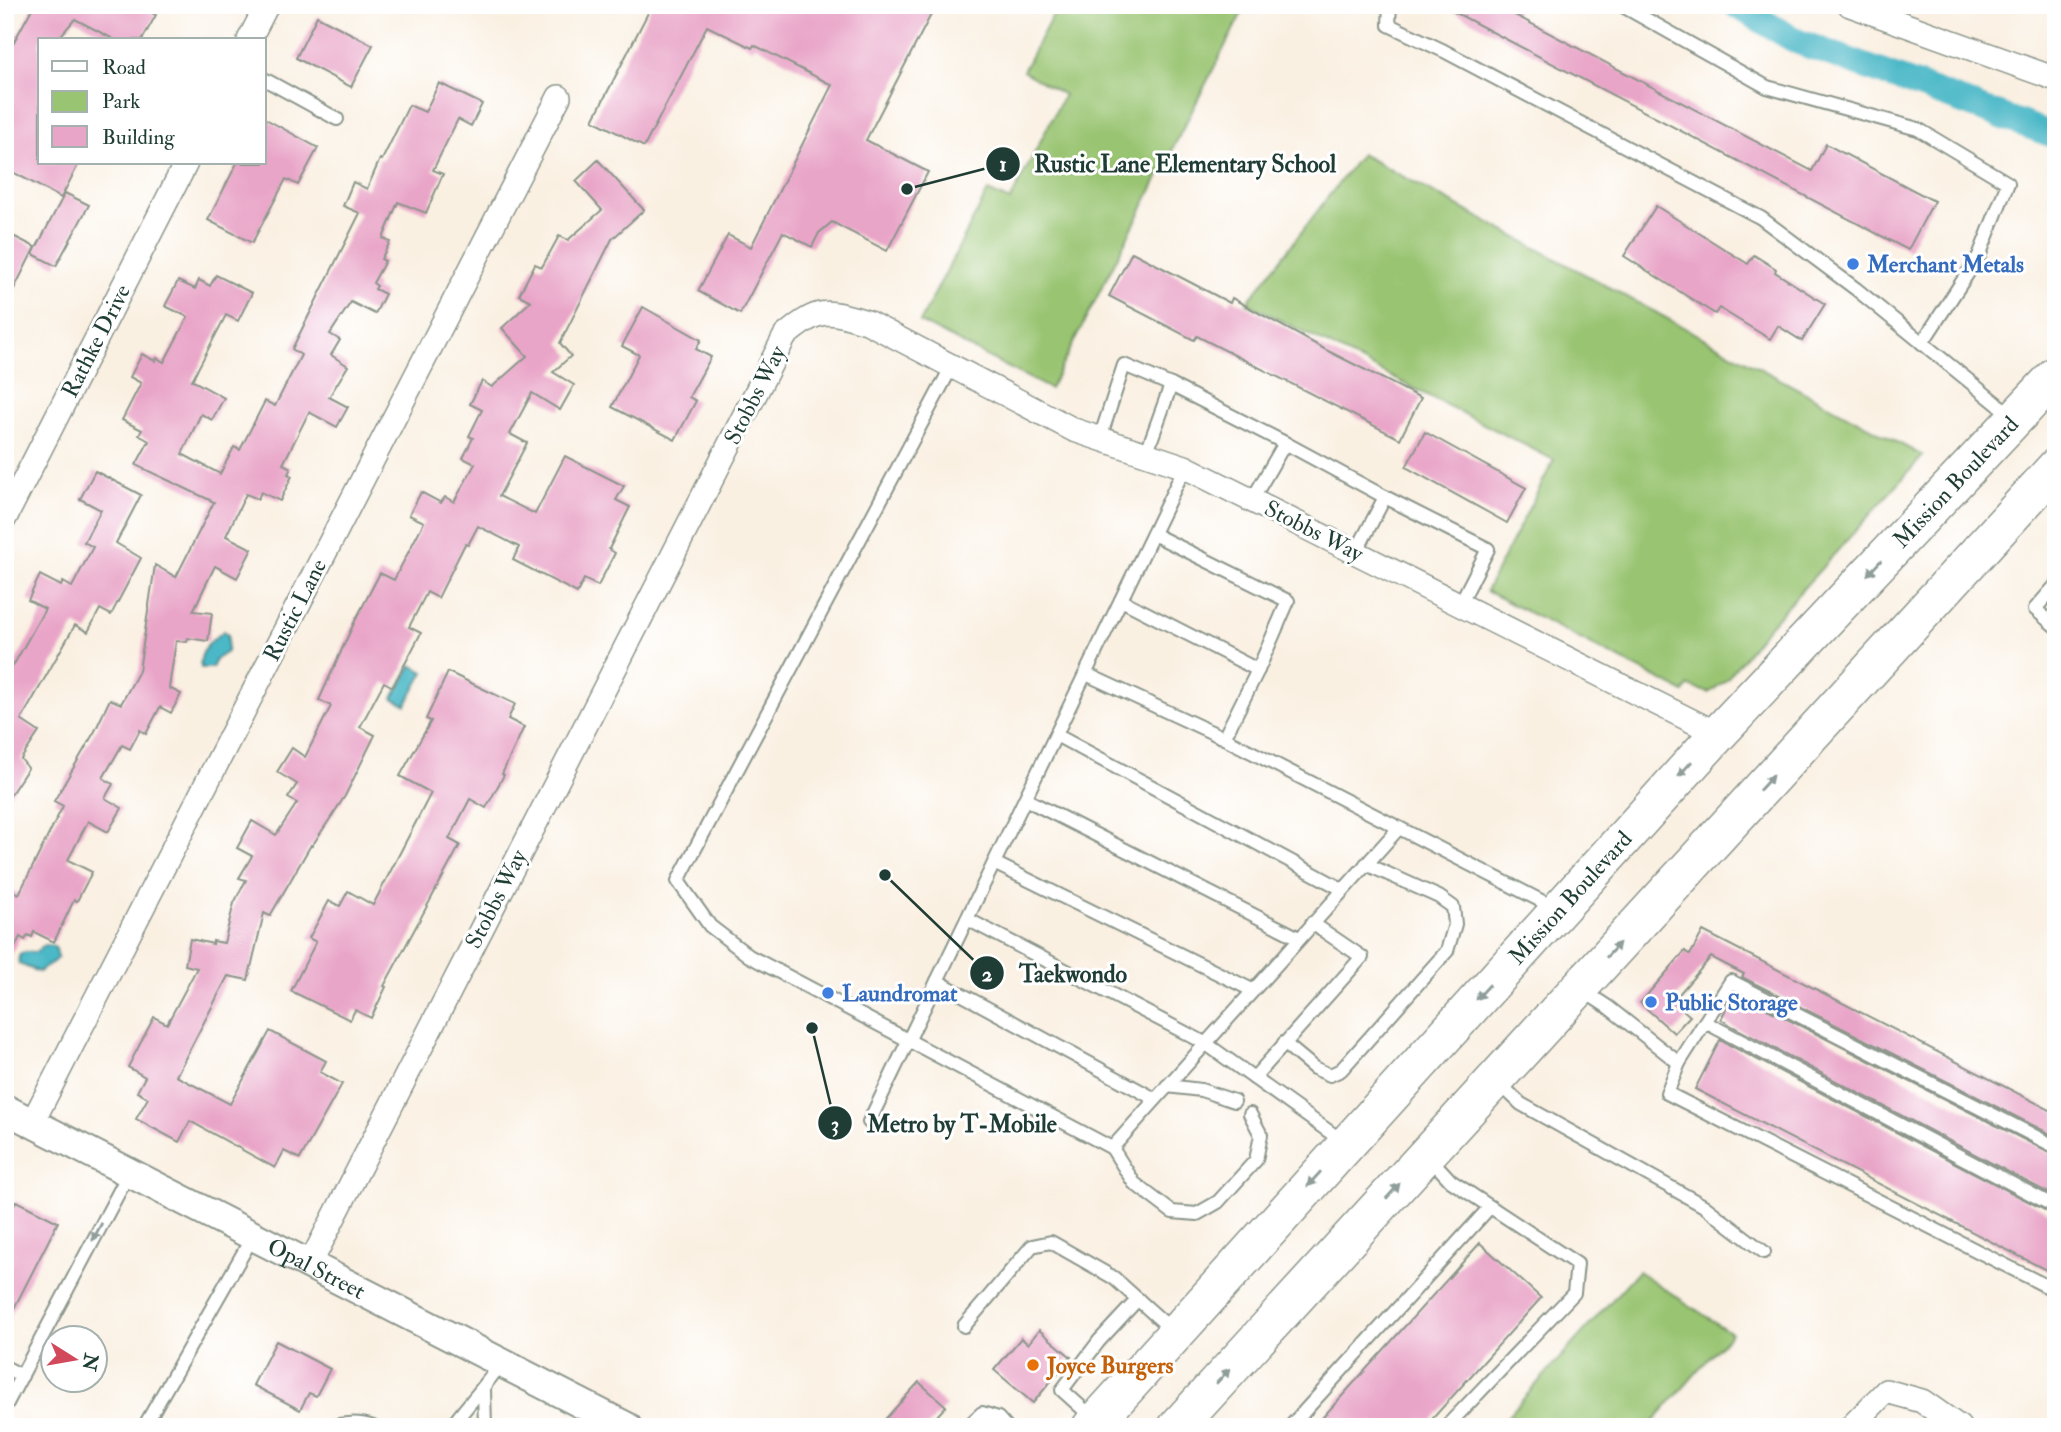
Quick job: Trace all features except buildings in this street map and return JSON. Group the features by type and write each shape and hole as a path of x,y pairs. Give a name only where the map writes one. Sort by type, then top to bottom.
{"main road":[{"name":"Mission Boulevard","path":"1093,1424 1718,734 2056,376"},
{"path":"1189,1419 1495,1079 2056,467"}],"street":[{"path":"250,38 267,5"},
{"path":"1860,7 2056,79"},
{"name":"Rustic Lane","path":"32,1123 559,97"},
{"name":"Rathke Drive","path":"5,518 185,164"},
{"name":"Stobbs Way","path":"310,1264 785,336 803,320 831,311 867,322 1074,430 1185,467 1718,734"},
{"name":"Opal Street","path":"5,1109 627,1427"},
{"path":"1851,1427 1886,1391 1922,1401 1959,1427"}],"lane":[{"path":"1390,5 1389,25 1444,51 1761,218 1856,289 2015,419"},
{"path":"1621,5 1767,88 1918,129 2008,183 1979,257 1922,343"},
{"path":"266,80 337,119"},
{"path":"1100,438 1124,365 1171,385 1488,549 1460,604"},
{"path":"952,366 678,881 710,926 749,956 1112,1147 1134,1183 1172,1212 1197,1214 1218,1202 1256,1160 1262,1135 1250,1114"},
{"path":"1146,454 1171,385"},
{"path":"1252,500 1285,443"},
{"path":"869,1122 1185,467"},
{"path":"1356,552 1385,497"},
{"path":"1153,534 1288,601 1224,738"},
{"path":"2056,585 2035,609 2056,626"},
{"path":"1121,600 1258,670"},
{"path":"1086,674 1224,738 1558,909"},
{"path":"1056,735 1342,889"},
{"path":"1025,799 1299,938"},
{"path":"1112,1147 1399,828"},
{"path":"994,863 1252,990"},
{"path":"1284,1043 1314,1068 1330,1075 1341,1070 1447,951 1455,924 1453,907 1439,897 1366,864"},
{"path":"967,919 1205,1043 1346,1143"},
{"path":"1254,1078 1362,957 1312,923"},
{"path":"937,981 1155,1100"},
{"path":"2056,1147 1731,981 1679,1063 1667,1093 2056,1291"},
{"path":"1579,988 1608,1007 1679,1063"},
{"path":"1705,1022 2056,1207"},
{"path":"1495,1079 1521,1104 1704,1206 1764,1252"},
{"path":"1167,1086 1201,1090 1234,1101"},
{"path":"1426,1155 1451,1181 1577,1264 1574,1293 1446,1427"},
{"path":"5,1407 129,1172"},
{"path":"1290,1427 1490,1207"},
{"path":"144,1427 253,1236"},
{"path":"964,1326 1032,1246 1051,1242 1114,1278 1174,1333"},
{"path":"1093,1424 1062,1390 1099,1341 1138,1299"},
{"path":"451,1427 467,1405 484,1390 501,1363"},
{"path":"5,1367 22,1376"},
{"path":"484,1390 485,1427"},
{"path":"967,1427 982,1413 998,1418 1006,1427"},
{"path":"330,1427 353,1424 373,1427"}],"green space":[{"path":"1048,5 1159,5 1172,12 1175,5 1246,5 1050,389 920,322 988,191 1010,201 1064,95 1023,71 1054,13 1046,9"},
{"path":"1361,154 1923,456 1763,633 1726,680 1709,693 1689,686 1684,692 1486,591 1554,460 1247,303"},
{"path":"1638,1271 1731,1333 1649,1427 1498,1427"}],"water":[{"path":"224,631 228,635 227,652 216,659 212,668 201,668 203,652 210,642"},
{"path":"411,665 424,672 406,705 393,698"},
{"path":"45,945 56,949 58,958 39,972 19,964 20,954 36,952"}],"waterway":[{"path":"1736,5 1796,41 2056,136"}],"place":[{"name":"Rustic Lane Elementary School","path":"907,189"},
{"name":"Merchant Metals","path":"1853,264"},
{"name":"Taekwondo","path":"885,875"},
{"name":"Laundromat","path":"828,993"},
{"name":"Public Storage","path":"1651,1002"},
{"name":"Metro by T-Mobile","path":"812,1028"},
{"name":"Joyce Burgers","path":"1033,1365"}]}
